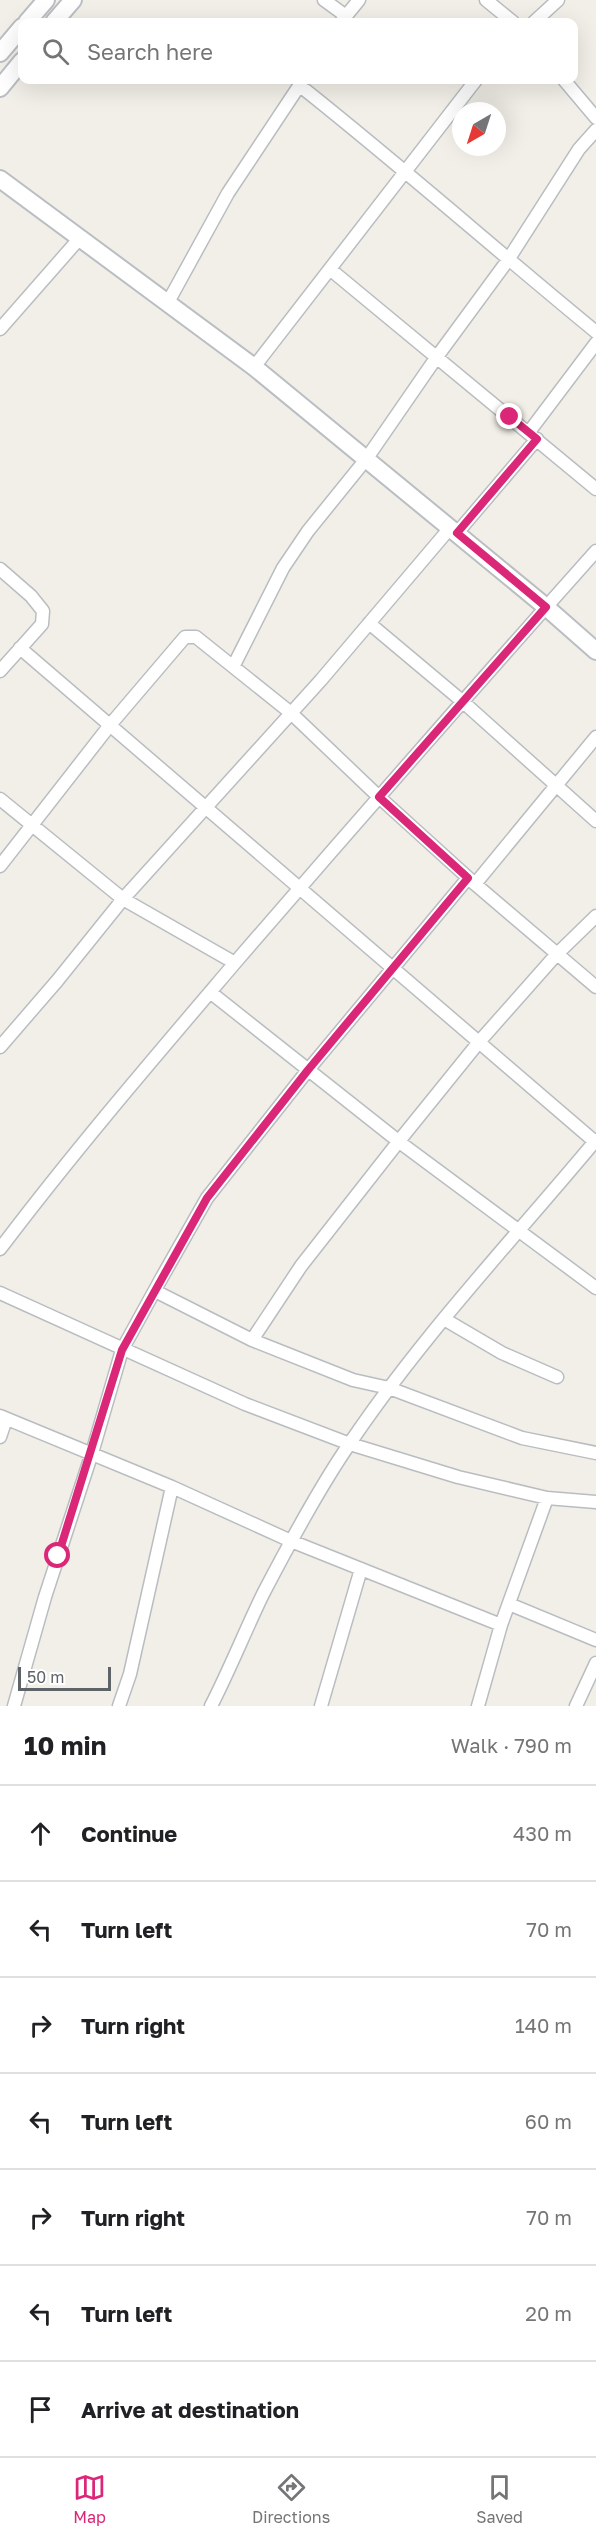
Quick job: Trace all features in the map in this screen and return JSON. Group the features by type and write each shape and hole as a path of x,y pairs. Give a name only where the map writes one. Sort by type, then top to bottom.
{"street":[{"path":"30,18 46,0"},
{"path":"57,18 73,0"},
{"path":"324,0 343,18"},
{"path":"345,18 359,0"},
{"path":"486,0 508,18"},
{"path":"538,18 558,0"},
{"path":"0,53 18,32"},
{"path":"0,88 18,66"},
{"path":"167,304 228,193 300,84"},
{"path":"303,84 508,260 596,332"},
{"path":"254,367 473,84"},
{"path":"567,84 596,118"},
{"path":"234,665 290,559 308,531 367,458 436,358 508,260 579,149 596,130"},
{"path":"0,179 254,367 454,530 596,651"},
{"path":"0,329 79,239"},
{"path":"331,270 596,489"},
{"path":"0,1047 123,899 454,530 533,435 596,343"},
{"path":"0,1249 74,1152 210,992 462,701 596,551"},
{"path":"0,569 31,596 43,611 42,624 0,671"},
{"path":"369,623 462,701 596,821"},
{"path":"0,866 110,725 185,637 196,637 291,712 379,797 472,881 596,987"},
{"path":"20,648 595,1141 444,1319 389,1388 350,1444 291,1541 262,1596 211,1706"},
{"path":"14,1706 45,1597 92,1453 122,1350 207,1198 308,1070 393,968 556,786 596,737"},
{"path":"0,799 123,899 235,963"},
{"path":"252,1340 301,1266 479,1042 556,955 596,916"},
{"path":"210,992 399,1141 596,1288"},
{"path":"155,1291 252,1340 353,1380 389,1388 522,1438 596,1453"},
{"path":"0,1293 245,1404 350,1444 458,1477 546,1498 596,1503"},
{"path":"444,1319 502,1353 557,1377"},
{"path":"0,1437 3,1418 172,1487 291,1541 501,1625"},
{"path":"119,1706 129,1674 172,1487"},
{"path":"478,1706 501,1625 546,1498"},
{"path":"321,1706 361,1569"},
{"path":"509,1604 596,1640"},
{"path":"576,1706 596,1663"}],"route":[{"path":"58,1556 92,1453 122,1350 207,1198 308,1070 468,878 379,797 546,607 457,533 537,439 510,417"}]}
